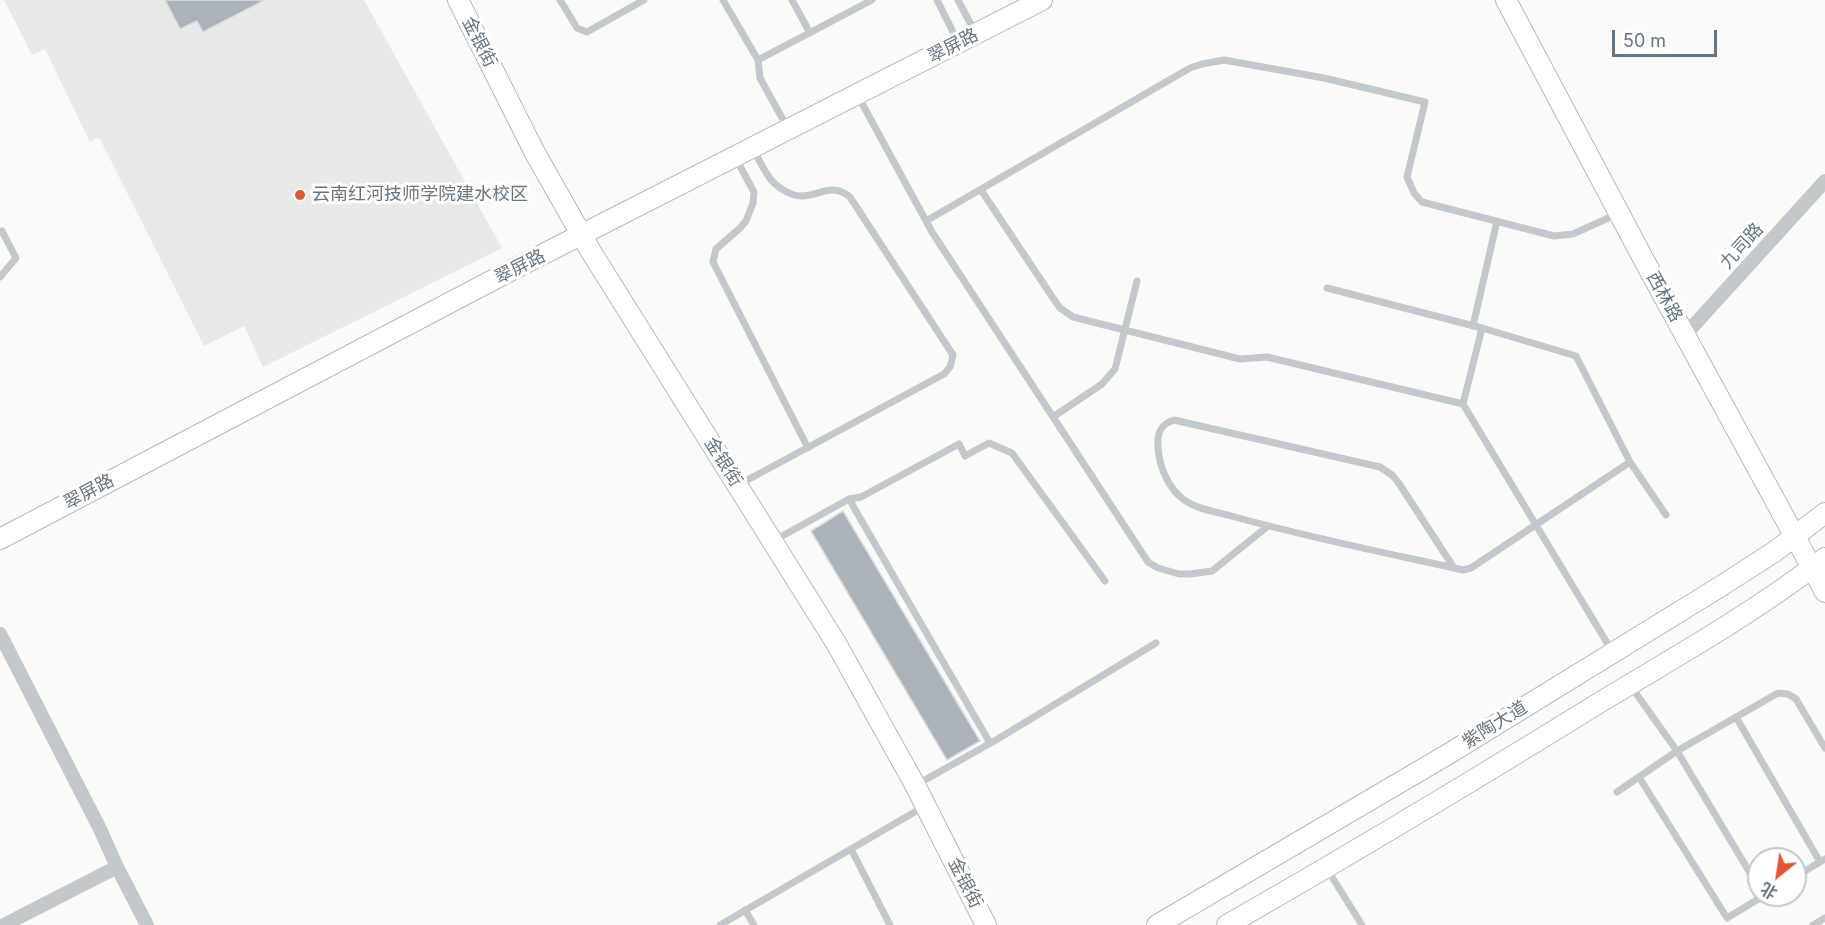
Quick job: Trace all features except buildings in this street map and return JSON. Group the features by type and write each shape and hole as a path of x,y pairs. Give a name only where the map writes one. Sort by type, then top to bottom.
{"street":[{"name":"金银街","path":"458,0 535,153 581,235 836,643 915,785 986,925"},
{"name":"翠屏路","path":"0,539 581,235 1042,0"},
{"name":"西林路","path":"1506,0 1795,536 1819,563 1825,592"},
{"name":"九司路","path":"1685,334 1825,181"},
{"name":"紫陶大道","path":"1157,925 1450,753 1613,653 1774,552 1825,513"},
{"name":"紫陶大道","path":"1227,925 1468,784 1737,618 1819,563"},
{"path":"0,634 147,925"},
{"path":"4,925 117,867"}],"lane":[{"path":"560,0 577,28 587,32 644,0"},
{"path":"723,0 758,60 760,78 788,130"},
{"path":"792,0 810,33"},
{"path":"758,60 872,0"},
{"path":"937,0 967,38"},
{"path":"958,0 967,38"},
{"path":"926,221 1190,68 1224,60 1324,78 1425,102 1407,177 1414,193 1422,202 1554,236 1573,234 1620,213"},
{"path":"857,94 926,221 1148,562 1158,568 1179,574 1212,571 1268,526"},
{"path":"738,486 944,375 950,367 953,355 850,197 835,190 801,196 781,188 769,177 753,147"},
{"path":"735,157 754,192 753,203 740,228 716,249 713,262 808,448"},
{"path":"981,189 1060,308 1073,317 1240,359 1267,357 1463,404"},
{"path":"1473,326 1497,221"},
{"path":"0,277 15,258 2,231"},
{"path":"1053,417 1102,384 1115,369 1137,280"},
{"path":"1327,288 1482,328 1576,356 1630,462 1666,515"},
{"path":"1482,328 1463,404 1613,653"},
{"path":"1454,568 1398,482 1380,467 1174,420 1164,424 1157,437 1158,457 1162,472 1180,496 1191,504 1268,526 1454,568 1463,570 1472,568 1630,462"},
{"path":"772,541 849,499 861,497 959,444 965,456 989,443 1012,453 1105,581"},
{"path":"849,499 990,743"},
{"path":"915,785 990,743 1156,643"},
{"path":"1630,684 1677,751 1747,868"},
{"path":"1617,792 1677,751 1778,693 1788,694 1796,699 1825,748"},
{"path":"1736,717 1822,861 1807,870"},
{"path":"1639,777 1727,918 1747,906"},
{"path":"720,925 925,806"},
{"path":"850,849 890,925"},
{"path":"1326,867 1362,925"},
{"path":"745,910 754,925"},
{"path":"1813,925 1825,918"}],"shaded area":[{"name":"云南红河技师学院建水校区","path":"4,0 364,0 502,248 263,367 244,326 204,346 99,137 90,142 45,49 32,55"}],"place":[{"name":"云南红河技师学院建水校区","path":"300,195"}]}
